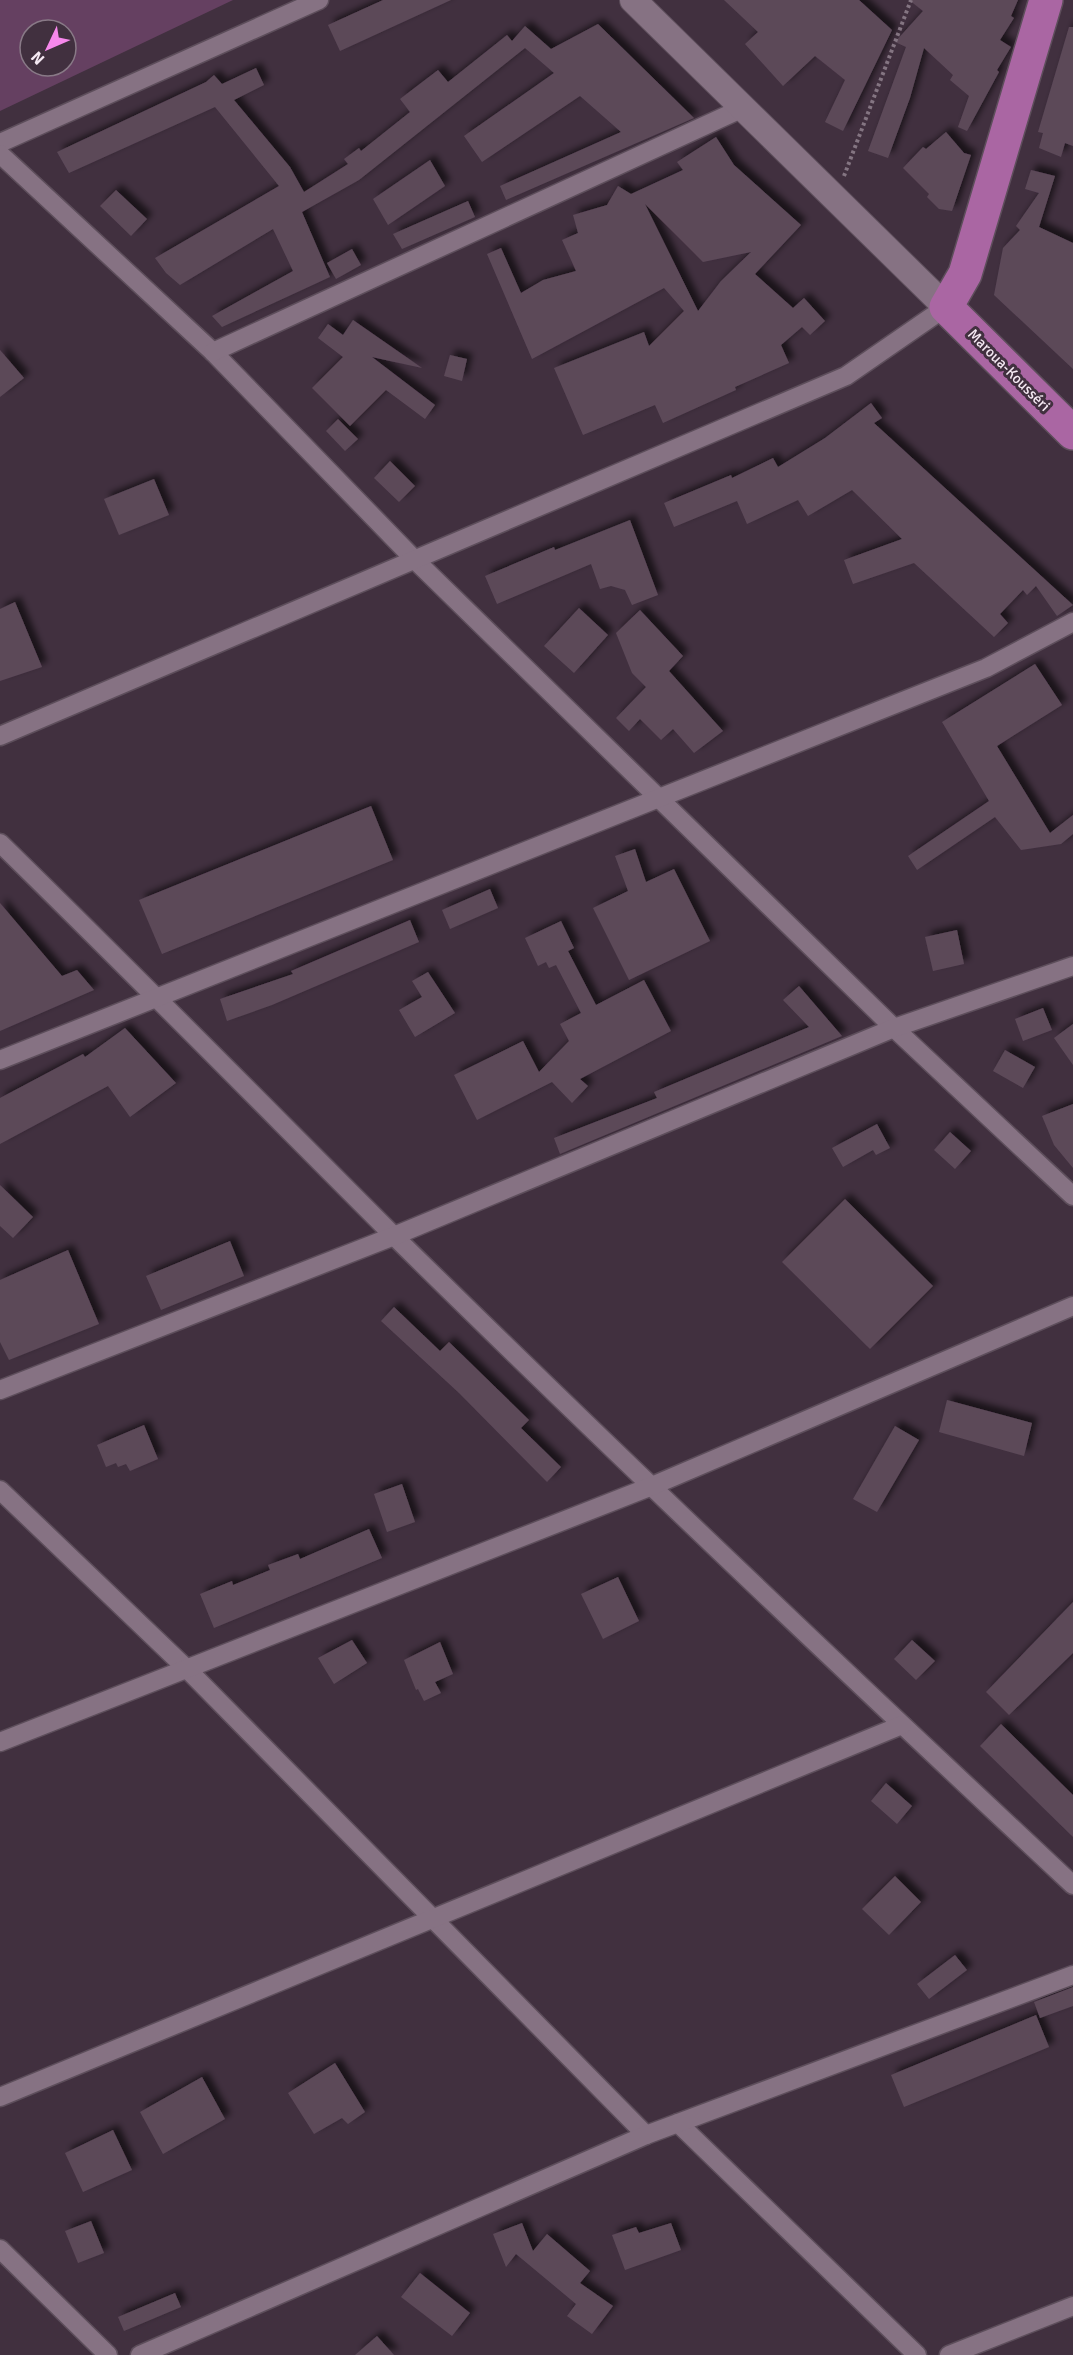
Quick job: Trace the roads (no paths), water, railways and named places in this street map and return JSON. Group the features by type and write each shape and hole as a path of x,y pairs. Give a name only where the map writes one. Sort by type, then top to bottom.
{"highway":[{"path":"946,307 965,274 1046,0"},
{"name":"Maroua-Kousséri","path":"946,307 1073,433"}],"street":[{"path":"0,142 319,0"},
{"path":"0,736 846,376 946,307 633,0"},
{"path":"213,352 743,108"},
{"path":"0,154 213,352 414,559 894,1028 1073,1196"},
{"path":"0,1060 986,668 1073,622"},
{"path":"0,843 159,998 394,1236 902,1725 1073,1885"},
{"path":"0,1390 394,1236 894,1028 1073,966"},
{"path":"0,1742 652,1486 1073,1306"},
{"path":"0,1490 188,1670 646,2135"},
{"path":"0,2097 902,1725"},
{"path":"140,2355 646,2135 1073,1976"},
{"path":"678,2123 917,2355"},
{"path":"0,2249 108,2355"},
{"path":"949,2355 1073,2306"}]}
